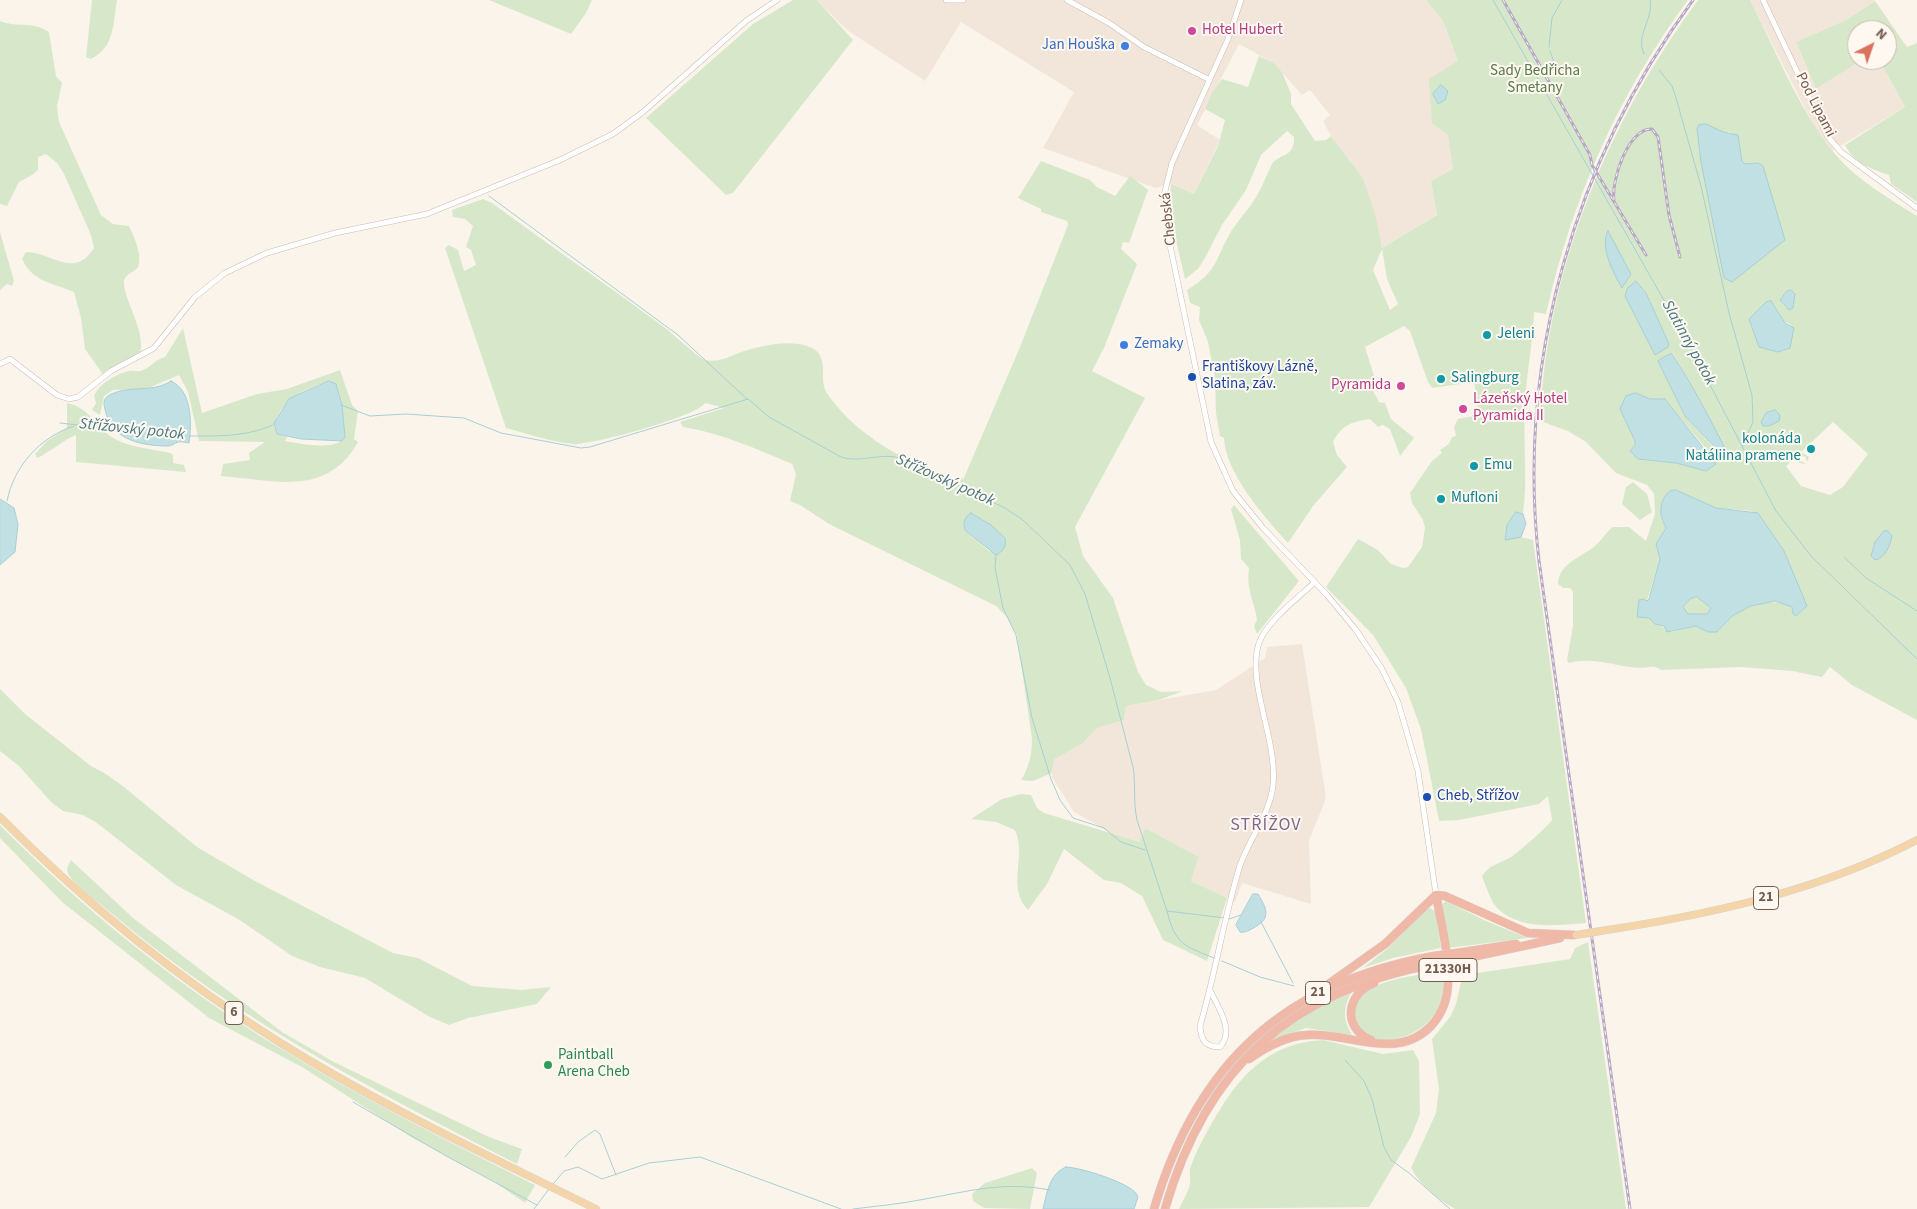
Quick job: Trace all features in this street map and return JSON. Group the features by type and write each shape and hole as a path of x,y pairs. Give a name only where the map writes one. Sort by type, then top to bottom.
{"highway":[{"name":"21","path":"1436,895 1446,896 1528,934 1575,935"},
{"path":"1307,998 1385,944 1436,895"},
{"name":"21330H","path":"1393,1044 1418,1036 1433,1024 1440,1013 1448,987 1448,966 1436,895"},
{"name":"21","path":"1165,1209 1191,1138 1208,1106 1238,1066 1264,1040 1310,1006 1359,983 1435,962 1458,956 1575,935"},
{"name":"21","path":"1153,1209 1182,1132 1218,1075 1257,1034 1307,998 1369,971 1435,962"},
{"name":"21","path":"1393,1044 1374,1042 1360,1034 1351,1018 1353,1001 1358,992 1368,985 1435,962"},
{"name":"21","path":"1238,1066 1270,1046 1301,1035 1327,1035 1374,1044 1393,1044"}],"main road":[{"name":"6","path":"0,817 91,903 143,946 219,1002 279,1042 348,1082 596,1209"},
{"name":"21","path":"1575,935 1710,913 1771,897 1830,877 1917,840"}],"street":[{"path":"0,364 10,359 57,395 69,399 78,397 111,371 154,348 202,289 225,273 267,253 355,227 409,219 427,214 560,160 613,134 643,112 746,21 777,0"},
{"path":"946,0 963,0"},
{"path":"1067,0 1109,23 1144,47 1210,80"},
{"name":"Chebská","path":"1241,0 1228,40 1172,163 1164,195 1170,245 1206,419 1212,442 1233,492 1263,528 1314,582"},
{"name":"Pod Lipami","path":"1763,0 1828,137 1841,152 1917,208"},
{"path":"1210,990 1227,1030 1226,1040 1220,1047 1211,1047 1205,1043 1200,1035 1200,1026 1238,870 1270,799 1273,784 1271,748 1258,682 1257,650 1264,632 1314,582"},
{"name":"21330H","path":"1314,582 1356,630 1382,668 1398,702 1418,771 1436,895"}],"shaded area":[{"path":"817,0 1426,0 1443,21 1458,61 1449,135 1453,169 1431,181 1437,215 1382,248 1363,178 1331,136 1323,121 1330,115 1310,90 1302,95 1274,63 1239,44 1197,125 1220,140 1194,194 1171,184 1156,188 1043,148 1074,92 961,22 925,81 847,30"},
{"path":"1750,0 1876,0 1846,20 1796,42 1816,89 1847,69 1885,70 1905,107 1832,151 1815,128"},
{"path":"1302,644 1326,798 1309,841 1311,904 1242,883 1235,902 1191,881 1199,857 1145,828 1141,842 1113,834 1074,812 1052,777 1053,759 1082,744 1097,728 1124,720 1126,706 1216,690 1265,658 1267,647"}],"green space":[{"path":"92,0 117,0 112,34 109,41 99,54 91,59 86,57"},
{"path":"489,0 592,0 586,13 571,34"},
{"path":"793,0 817,0 853,40 733,193 726,195 646,118 753,24"},
{"name":"Sady Bedřicha Smetany","path":"1426,0 1688,0 1640,73 1619,111 1600,150 1569,230 1546,314 1534,312 1526,395 1523,514 1516,512 1507,525 1505,539 1521,537 1533,540 1586,923 1539,925 1517,920 1497,908 1490,897 1482,876 1492,867 1520,850 1552,820 1548,796 1539,804 1459,820 1439,821 1421,729 1406,688 1373,635 1326,587 1358,539 1378,550 1391,564 1403,568 1408,567 1422,547 1425,528 1423,520 1412,503 1410,493 1432,461 1442,453 1440,450 1449,444 1452,437 1456,436 1454,427 1458,419 1479,415 1474,382 1432,388 1428,382 1410,331 1404,326 1365,347 1374,376 1370,385 1379,402 1385,403 1391,419 1414,438 1400,456 1390,429 1383,425 1378,427 1370,419 1357,421 1344,428 1333,442 1337,455 1347,467 1313,506 1288,543 1248,495 1231,466 1224,438 1220,436 1216,413 1215,378 1208,342 1199,320 1200,307 1190,303 1187,290 1205,277 1211,270 1232,230 1257,195 1272,164 1292,149 1294,137 1287,131 1261,155 1246,190 1222,225 1205,258 1198,269 1185,279 1172,219 1171,184 1194,194 1218,146 1225,120 1205,109 1212,93 1222,79 1248,87 1259,56 1274,63 1282,72 1291,94 1291,104 1315,141 1326,140 1331,136 1363,178 1375,214 1382,248 1437,215 1431,181 1453,169 1448,135 1432,123 1429,79 1458,61 1443,21","holes":["1382,249 1387,279 1398,304 1390,310 1373,270"]},
{"path":"1698,0 1750,0 1799,100 1835,154 1863,180 1917,216 1917,720 1852,685 1830,667 1822,677 1792,671 1741,667 1661,670 1654,667 1640,668 1595,661 1569,663 1567,660 1573,626 1573,592 1570,588 1563,588 1558,584 1562,571 1572,561 1596,545 1613,527 1629,527 1646,541 1655,514 1654,494 1647,485 1616,473 1586,442 1568,431 1540,421 1545,364 1555,308 1569,253 1588,199 1610,146 1636,96","holes":["1723,132 1730,132 1739,139 1742,161 1745,164 1758,163 1763,166 1765,175 1724,277 1700,151","1636,281 1646,293 1669,344","1787,291 1795,294 1791,310 1786,308 1780,300","1773,304 1782,320 1791,325 1794,331 1788,349 1778,352 1759,347 1750,322","1670,354 1673,354 1695,391 1713,430 1723,458 1685,416 1658,361","1636,393 1650,399 1665,399 1712,456 1706,471 1676,463 1638,459 1630,451 1635,441 1620,409","1833,422 1868,454 1843,487 1830,495 1801,486 1786,466 1797,456 1799,463 1806,464 1801,461 1800,457 1805,456 1807,462 1809,457 1801,452","1676,490 1716,508 1752,511 1805,608 1796,616 1792,607 1785,604 1778,602 1762,603 1738,612 1719,631 1708,632 1696,626 1671,632 1645,617 1643,599 1647,601 1660,559 1657,547 1658,540 1666,528 1661,515 1666,495"]},
{"path":"1875,1 1888,20 1847,20 1847,69 1816,89 1796,42 1846,20"},
{"path":"0,21 37,27 49,32 56,76 62,83 57,106 59,122 101,215 113,224 129,226 137,246 138,267 125,278 124,284 138,328 141,346 140,355 104,376 85,349 81,318 74,292 44,281 32,273 22,259 26,252 36,253 62,262 79,262 94,248 91,235 64,174 57,163 46,154 38,157 38,170 19,182 7,206 0,204"},
{"path":"1897,33 1907,47 1917,43 1917,202 1891,184 1889,175 1858,161 1845,145 1905,107 1885,70 1897,70"},
{"path":"1041,161 1090,180 1097,187 1115,196 1130,176 1148,190 1129,243 1123,242 1121,249 1137,264 1104,348 1092,371 1145,398 1075,527 1083,556 1113,598 1138,672 1146,685 1161,692 1183,691 1159,700 1126,706 1124,720 1097,728 1082,744 1054,759 1052,773 1033,781 1021,780 1030,761 1032,739 1017,635 1006,616 996,606 829,524 800,505 790,501 796,474 792,464 725,437 683,427 680,422 724,408 705,403 698,409 684,415 644,429 585,443 557,442 506,428 445,248 449,245 458,250 464,271 476,265 471,250 466,247 473,226 465,219 453,217 452,210 483,199 492,203 643,311 705,360 728,358 741,352 767,345 786,343 812,348 818,352 821,358 825,389 828,395 854,424 902,457 955,481 962,477 963,480 1020,347 1068,225 1067,221 1041,212 1041,209 1018,198","holes":["974,515 991,525 1006,542 999,554 989,551 966,531"]},
{"path":"0,232 14,281 12,286 7,284 0,290"},
{"path":"183,328 202,413 257,394 287,389 340,370 352,405 358,411 354,439 358,442 345,460 331,472 315,478 297,482 279,482 221,476 223,464 250,460 249,453 265,442 199,441 188,392 179,375 146,389 113,390 104,396 100,415 92,410 96,403 94,396 96,392 109,380 125,372 143,370 165,357","holes":["329,381 337,386 342,405 345,437 341,441 326,445 308,445 285,441 287,437 277,434 274,425 278,416 282,408 295,396"]},
{"path":"67,403 83,410 110,435 123,443 170,453 173,455 173,463 184,465 186,472 76,462 76,435 37,458 35,454 47,441 67,428"},
{"path":"1633,482 1647,494 1652,512 1640,520 1622,504 1626,487"},
{"path":"1234,505 1299,581 1257,634 1254,626 1257,620 1249,583 1249,568 1241,559 1240,540 1231,509"},
{"path":"1698,597 1711,608 1707,614 1688,614 1683,608 1690,599"},
{"path":"0,689 25,714 91,766 124,787 197,847 255,881 393,953 418,958 472,986 521,990 551,987 537,1004 468,1018 449,1025 430,1017 365,978 320,967 292,956 238,919 176,885 97,823 83,815 63,811 52,803 19,766 0,751"},
{"path":"1021,794 1031,795 1037,808 1044,813 1140,842 1145,828 1199,857 1191,881 1227,898 1207,961 1163,940 1142,896 1121,883 1104,880 1064,849 1047,884 1028,910 1018,891 1019,850 1015,830 996,822 971,819 1002,799"},
{"path":"0,825 98,916 204,998 278,1047 341,1084 535,1185 525,1203 493,1181 411,1137 302,1067 209,1018 62,902 0,838"},
{"path":"71,860 133,918 282,1032 334,1062 489,1137 522,1149 517,1164 412,1110 309,1052 210,989 162,954 81,888 69,876 67,871"},
{"path":"1446,901 1486,921 1528,938 1448,948 1441,905"},
{"path":"1430,908 1435,911 1441,948 1393,958 1363,968 1387,949 1422,913"},
{"path":"1588,942 1626,1209 1455,1209 1430,1192 1411,1168 1436,1113 1439,1089 1432,1039 1450,1017 1456,1004 1462,978 1471,974 1570,959 1575,948"},
{"path":"1436,971 1444,972 1443,991 1437,1010 1429,1021 1403,1037 1389,1040 1376,1039 1365,1033 1358,1023 1355,1007 1360,998 1368,991 1389,981"},
{"path":"1353,990 1347,1001 1345,1012 1345,1018 1352,1035 1306,1028 1269,1041 1305,1015"},
{"path":"1323,1040 1383,1054 1413,1050 1419,1061 1420,1114 1411,1137 1369,1207 1179,1209 1189,1187 1190,1169 1194,1157 1232,1091 1256,1065 1270,1055 1303,1043"},
{"path":"1032,1168 1037,1173 1030,1209 984,1208 973,1201 972,1194 985,1183"}],"water":[{"path":"1441,85 1448,91 1445,100 1438,104 1433,94"},
{"path":"1706,124 1723,132 1738,135 1742,161 1745,164 1758,163 1763,166 1785,240 1732,282 1724,278 1701,162 1697,129 1699,125"},
{"path":"1608,231 1631,274 1622,288 1606,252 1605,245"},
{"path":"1636,281 1646,293 1669,344 1668,347 1655,355 1625,296 1627,289"},
{"path":"1791,290 1795,294 1793,308 1789,310 1780,300 1787,291"},
{"path":"1771,301 1785,323 1794,328 1790,348 1778,352 1759,347 1749,319 1766,302"},
{"path":"1672,354 1680,366 1702,404 1729,456 1727,460 1685,416 1658,361"},
{"path":"171,381 178,385 187,399 190,417 189,443 177,442 171,446 149,445 130,440 115,430 109,422 105,410 104,403 108,396 123,390 155,387"},
{"path":"329,381 336,384 342,405 345,437 342,441 301,439 277,434 274,423 289,399"},
{"path":"1636,393 1650,399 1665,399 1716,464 1706,471 1676,463 1638,459 1630,451 1635,445 1635,441 1620,409 1626,396"},
{"path":"1775,410 1780,415 1779,421 1769,426 1763,426 1761,422 1766,413"},
{"path":"1676,490 1716,508 1758,513 1784,551 1807,606 1796,616 1793,614 1792,607 1775,601 1751,606 1732,616 1717,632 1708,632 1696,626 1667,632 1664,626 1655,624 1649,618 1637,617 1639,600 1647,601 1649,599 1660,559 1656,544 1666,528 1661,508 1663,499 1670,491","holes":["1697,597 1711,608 1707,614 1688,614 1683,607 1690,599"]},
{"path":"0,499 14,508 18,524 15,552 0,565"},
{"path":"1516,512 1523,514 1526,524 1521,537 1505,540 1507,525"},
{"path":"971,513 991,525 1005,538 1005,546 998,554 996,555 966,531 964,521"},
{"path":"1884,531 1888,531 1892,536 1888,547 1882,557 1875,560 1871,556 1875,542"},
{"path":"1253,894 1258,894 1261,899 1266,916 1260,924 1246,932 1240,932 1236,925"},
{"path":"1066,1167 1094,1173 1128,1187 1138,1197 1134,1209 1043,1209 1052,1179 1060,1170"}],"waterway":[{"name":"Slatinný potok","path":"1493,0 1686,339 1776,511 1811,556 1917,659"},
{"path":"1549,47 1552,18 1562,0"},
{"path":"1644,54 1642,40 1651,7 1650,0"},
{"path":"1550,51 1556,68"},
{"path":"1659,70 1672,86 1676,98 1701,186 1729,313 1752,395 1753,422 1742,447"},
{"path":"489,196 678,335 747,399"},
{"name":"Střížovský potok","path":"341,405 370,416 406,414 464,418 501,433 581,448 590,447 748,399 769,417 841,457 847,459 896,457 1005,508 1023,520 1070,565 1085,594 1110,678 1133,767 1137,820 1167,911 1225,918"},
{"name":"Střížovský potok","path":"60,423 113,429"},
{"name":"Střížovský potok","path":"189,436 242,434 273,425"},
{"path":"7,501 10,488 30,454 50,437 74,426"},
{"path":"996,555 995,568 1003,608 1016,635 1032,718 1051,779 1060,800 1073,818 1104,828 1121,842 1145,850"},
{"path":"1844,557 1866,578 1917,611"},
{"path":"1167,911 1177,937 1188,947 1214,958"},
{"name":"Střížovský potok","path":"1229,919 1241,915"},
{"name":"Střížovský potok","path":"1261,922 1293,983"},
{"path":"1222,961 1260,977 1294,986"},
{"name":"Střížovský potok","path":"1345,1060 1364,1081 1372,1099 1384,1147 1391,1160 1450,1209"},
{"path":"353,1102 448,1157 537,1205"},
{"path":"565,1157 578,1142 595,1130 600,1134 616,1175"},
{"path":"553,1184 564,1171 578,1167 602,1179 649,1163 700,1157 841,1209"},
{"path":"853,1209 987,1188 1017,1186 1050,1190"},
{"path":"534,1209 549,1189"}],"railway":[{"path":"1503,0 1590,155 1592,165 1646,255"},
{"path":"1630,1209 1539,561 1534,486 1537,412 1546,338 1563,266 1586,196 1616,128 1651,62 1693,0"},
{"path":"1614,200 1615,181 1623,157 1636,137 1643,131 1652,129 1658,137 1669,215 1680,257"}],"place":[{"name":"Hotel Hubert","path":"1192,31"},
{"name":"Jan Houška","path":"1125,46"},
{"name":"Jeleni","path":"1487,335"},
{"name":"Zemaky","path":"1124,345"},
{"name":"Františkovy Lázně, Slatina, záv.","path":"1192,377"},
{"name":"Salingburg","path":"1441,379"},
{"name":"Pyramida","path":"1401,386"},
{"name":"Lázeňský Hotel Pyramida II","path":"1463,409"},
{"name":"kolonáda Natáliina pramene","path":"1811,449"},
{"name":"Emu","path":"1474,466"},
{"name":"Mufloni","path":"1441,499"},
{"name":"Cheb, Střížov","path":"1427,797"},
{"name":"Paintball Arena Cheb","path":"548,1065"}],"district":[{"name":"STŘÍŽOV","path":"1266,826"}]}
